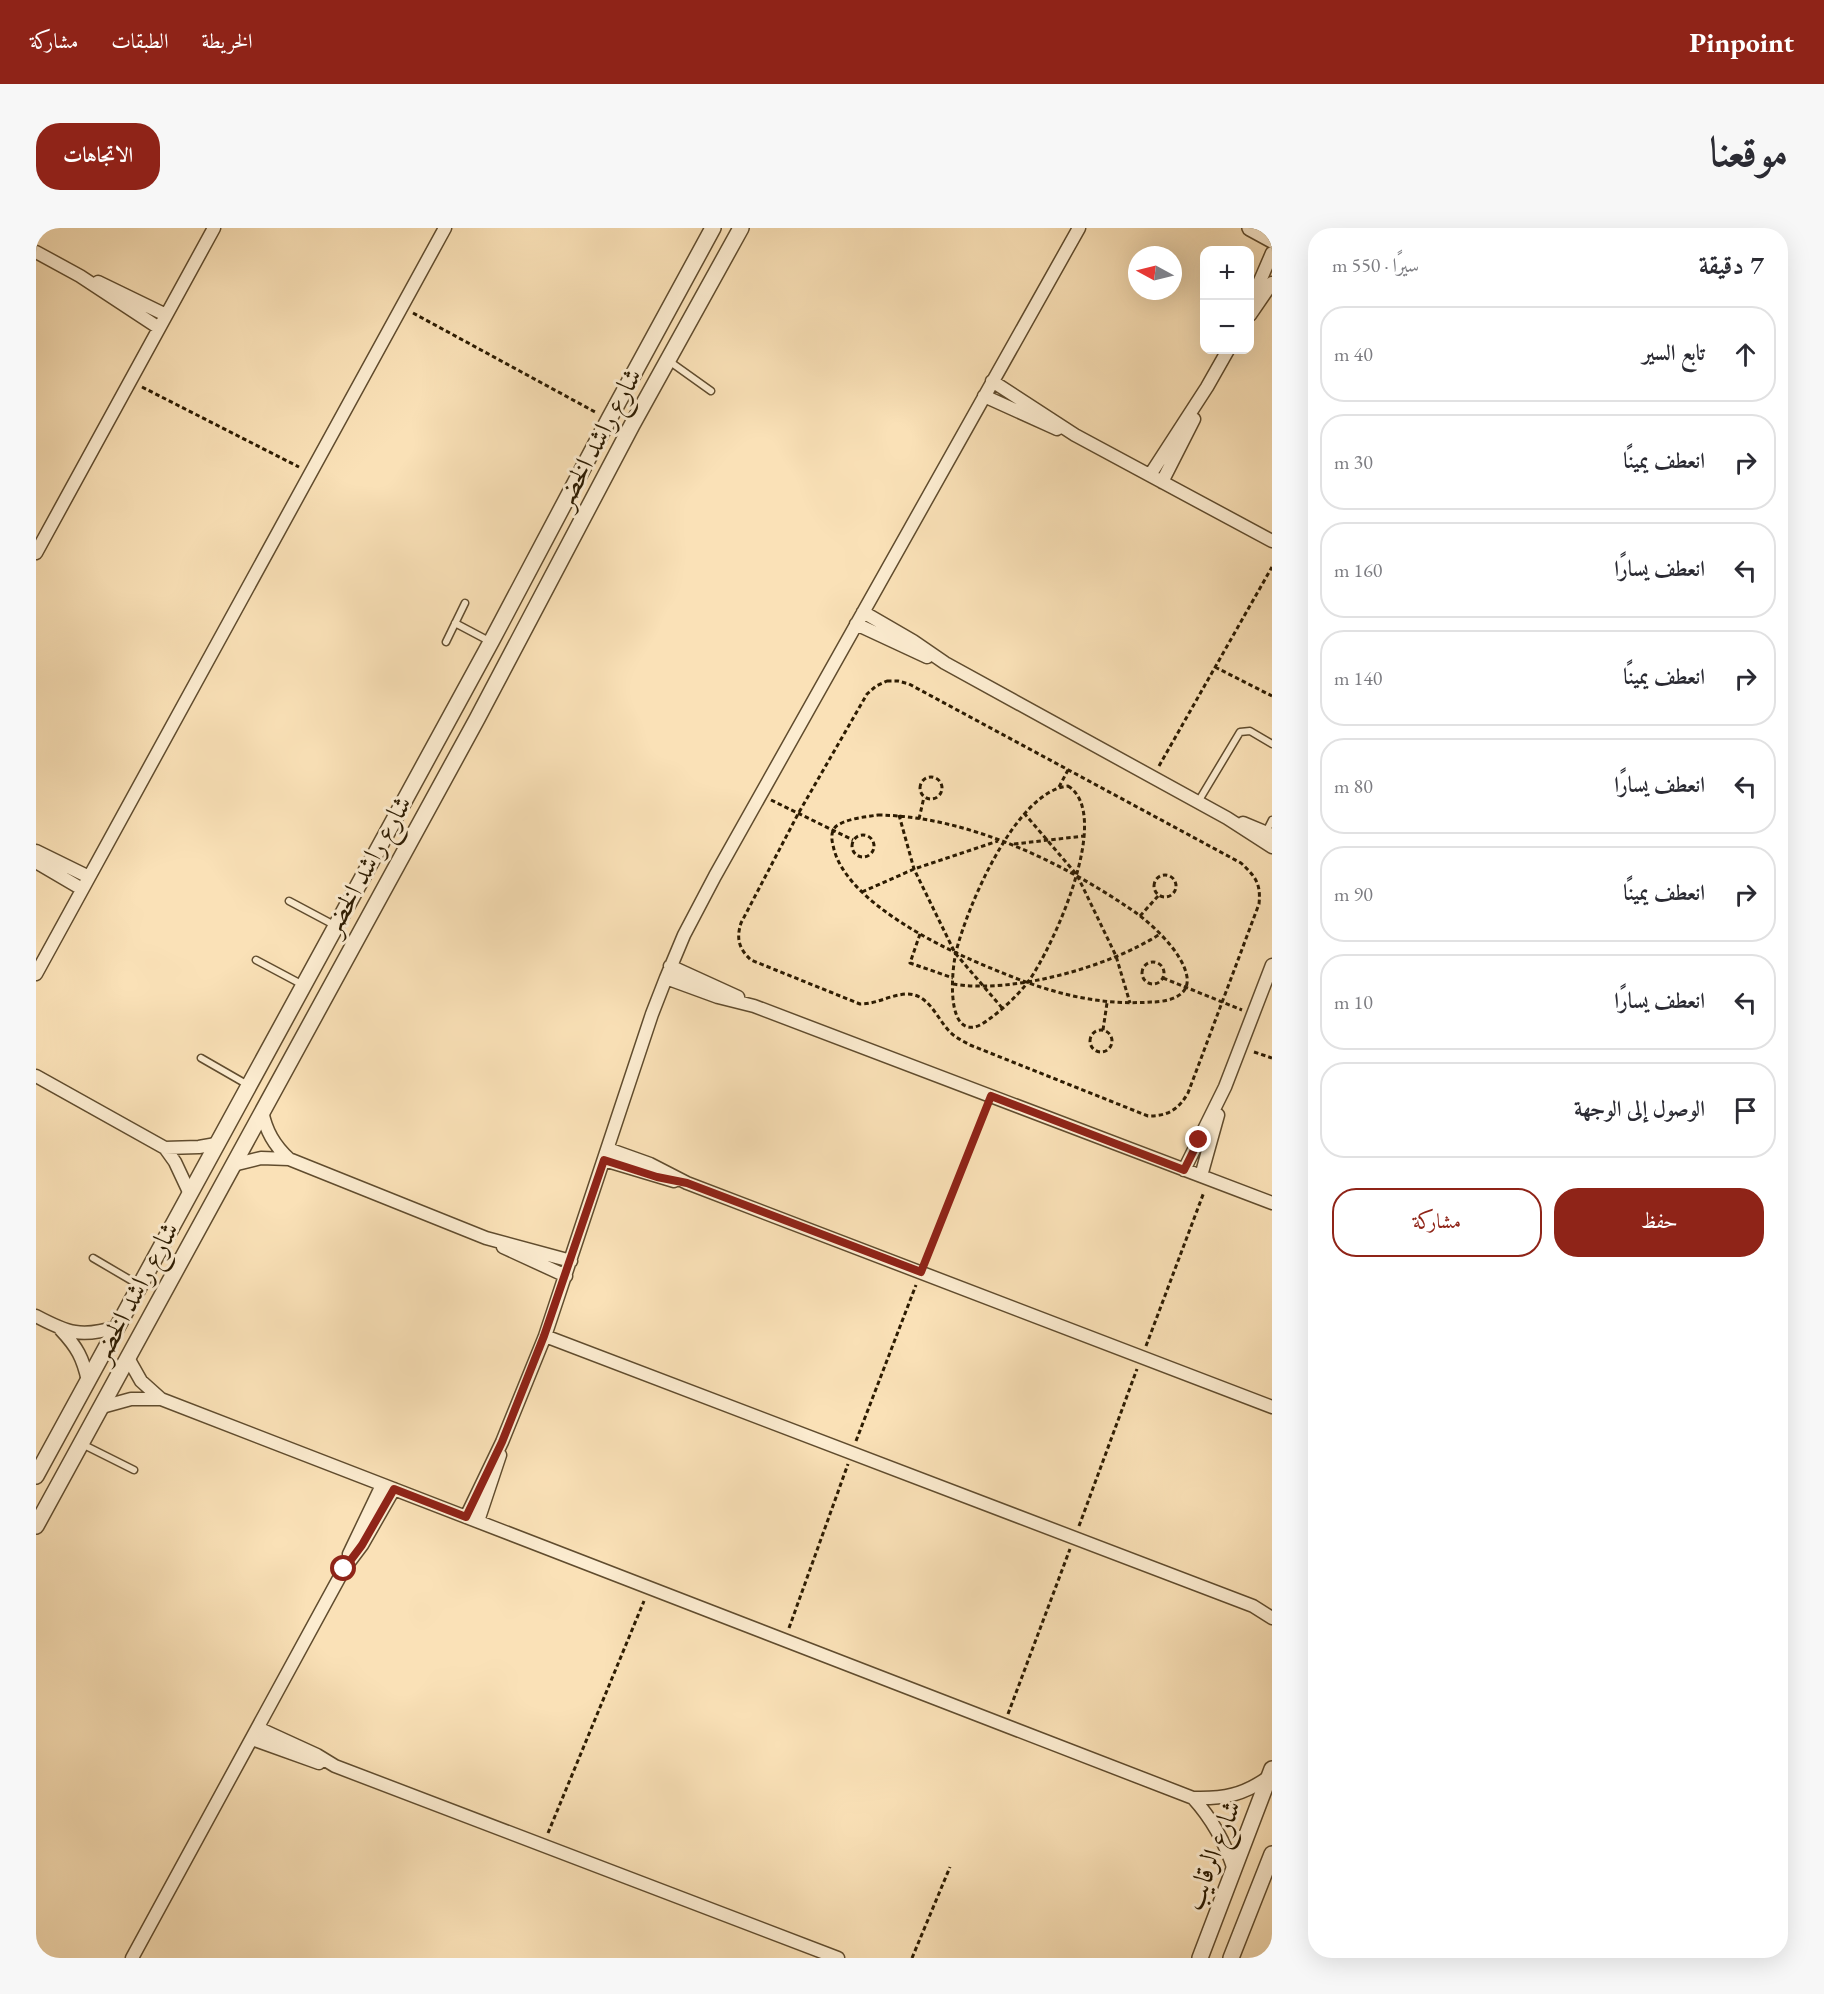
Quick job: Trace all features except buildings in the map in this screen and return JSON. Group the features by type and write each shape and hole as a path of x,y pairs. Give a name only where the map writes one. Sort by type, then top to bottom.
{"street":[{"path":"36,553 214,228"},
{"path":"36,974 445,228"},
{"name":"شارع راشد الخضر","path":"36,1476 491,642 713,228"},
{"name":"شارع راشد الخضر","path":"36,1526 477,719 741,228"},
{"path":"466,1517 502,1442 544,1336 670,966 704,896 1079,228"},
{"path":"1250,228 1272,240"},
{"path":"36,252 80,276 159,328"},
{"path":"1252,300 1272,253"},
{"path":"80,276 109,287 166,315"},
{"path":"1254,309 1272,283"},
{"path":"1150,475 1226,354"},
{"path":"992,381 1075,435 1272,541"},
{"path":"1162,482 1207,387"},
{"path":"984,396 1039,422 1075,435"},
{"path":"862,612 913,641 945,663 1227,818 1272,847"},
{"path":"856,624 945,663"},
{"path":"1227,818 1269,833"},
{"path":"36,851 89,877"},
{"path":"36,862 82,889"},
{"path":"1184,1170 1225,1088 1272,965"},
{"path":"670,966 721,988 754,1006"},
{"path":"666,978 718,997 754,1006 1272,1203"},
{"path":"36,1076 165,1148 184,1177 190,1194"},
{"path":"1205,1178 1225,1088"},
{"path":"261,1111 270,1138 289,1159"},
{"path":"165,1148 191,1148 216,1144"},
{"path":"606,1154 657,1177 687,1183 1272,1407"},
{"path":"233,1165 261,1158 289,1159 486,1238 571,1261"},
{"path":"486,1238 512,1253 566,1276"},
{"path":"36,1316 61,1330 75,1344 84,1362 88,1381"},
{"path":"61,1330 79,1333 98,1332 117,1327"},
{"path":"544,1336 1253,1606 1272,1610"},
{"path":"128,1358 141,1381 161,1399 1193,1798 1213,1799 1233,1796 1252,1788 1270,1773"},
{"path":"102,1407 131,1399 161,1399"},
{"path":"478,1521 496,1471 502,1442"},
{"path":"132,1958 344,1569 354,1541 388,1487"},
{"path":"1253,1606 1272,1618"},
{"path":"255,1733 317,1755 335,1766 838,1958"},
{"name":"شارع الرقايب","path":"1200,1958 1270,1773"},
{"path":"1193,1798 1219,1831 1234,1870"},
{"name":"شارع الرقايب","path":"1231,1958 1272,1854"}],"lane":[{"path":"668,360 711,391"},
{"path":"446,642 465,603"},
{"path":"455,623 491,642"},
{"path":"1198,802 1240,732 1250,731 1272,744"},
{"path":"1269,833 1272,820"},
{"path":"289,901 336,927"},
{"path":"256,960 304,986"},
{"path":"201,1058 248,1085"},
{"path":"93,1258 140,1285"},
{"path":"81,1444 134,1470"}],"path":[{"path":"401,307 609,419"},
{"path":"130,381 310,473"},
{"path":"1152,777 1272,567"},
{"path":"1215,667 1272,696"},
{"path":"887,681 898,681 909,684 1241,863 1254,875 1261,890 1259,904 1182,1104 1172,1112 1161,1116 1148,1116 959,1040 927,1002 918,996 908,994 878,1003 860,1004 751,960 739,944 738,933 741,923 798,814 867,694 876,686 887,681"},
{"path":"1059,787 1068,770"},
{"path":"919,819 924,797 919,787 921,782 930,776 935,777 939,780 942,791 934,799 924,797"},
{"path":"1068,786 1076,791 1083,807 1084,836 1077,875 1065,912 1028,983 1003,1009 980,1026 970,1028 961,1024 954,1013 952,984 955,953 978,892 1002,841 1024,813 1042,796 1059,787 1068,786"},
{"path":"760,795 853,840"},
{"path":"1024,813 1077,875 1116,956 1130,1004"},
{"path":"899,815 914,869 955,953 1003,1009"},
{"path":"899,815 960,828 1011,844 1077,875 1140,916 1160,934 1179,960 1187,978 1185,987 1179,996 1167,1001 1130,1004 1071,997 1028,983 955,953 920,934 880,908 862,892 834,855 831,839 837,825 857,818 899,815"},
{"path":"862,834 868,835 874,843 871,853 867,856 856,855 852,845 853,840 862,834"},
{"path":"1011,844 1084,836"},
{"path":"862,892 914,869 1002,841"},
{"path":"1170,875 1176,884 1174,894 1164,897 1159,895 1155,891 1156,880 1159,876 1170,875"},
{"path":"1140,916 1159,895"},
{"path":"920,934 910,963 953,978"},
{"path":"952,984 968,987 1028,983 1138,948 1160,934"},
{"path":"1152,961 1161,964 1164,968 1163,978 1155,984 1150,983 1143,976 1144,967 1152,961"},
{"path":"1163,978 1253,1014"},
{"path":"1103,1030 1107,1003"},
{"path":"1103,1030 1107,1031 1112,1040 1108,1049 1099,1052 1094,1050 1090,1042 1093,1033 1103,1030"},
{"path":"1241,1047 1272,1058"},
{"path":"785,1640 852,1453 991,1096"},
{"path":"1004,1725 1142,1357 1205,1178"},
{"path":"543,1846 649,1588"},
{"path":"912,1958 950,1867"}],"route":[{"path":"344,1569 362,1545 394,1489 466,1517 502,1442 544,1336 604,1160 657,1177 687,1183 921,1272 991,1096 1184,1170 1199,1140"}]}
